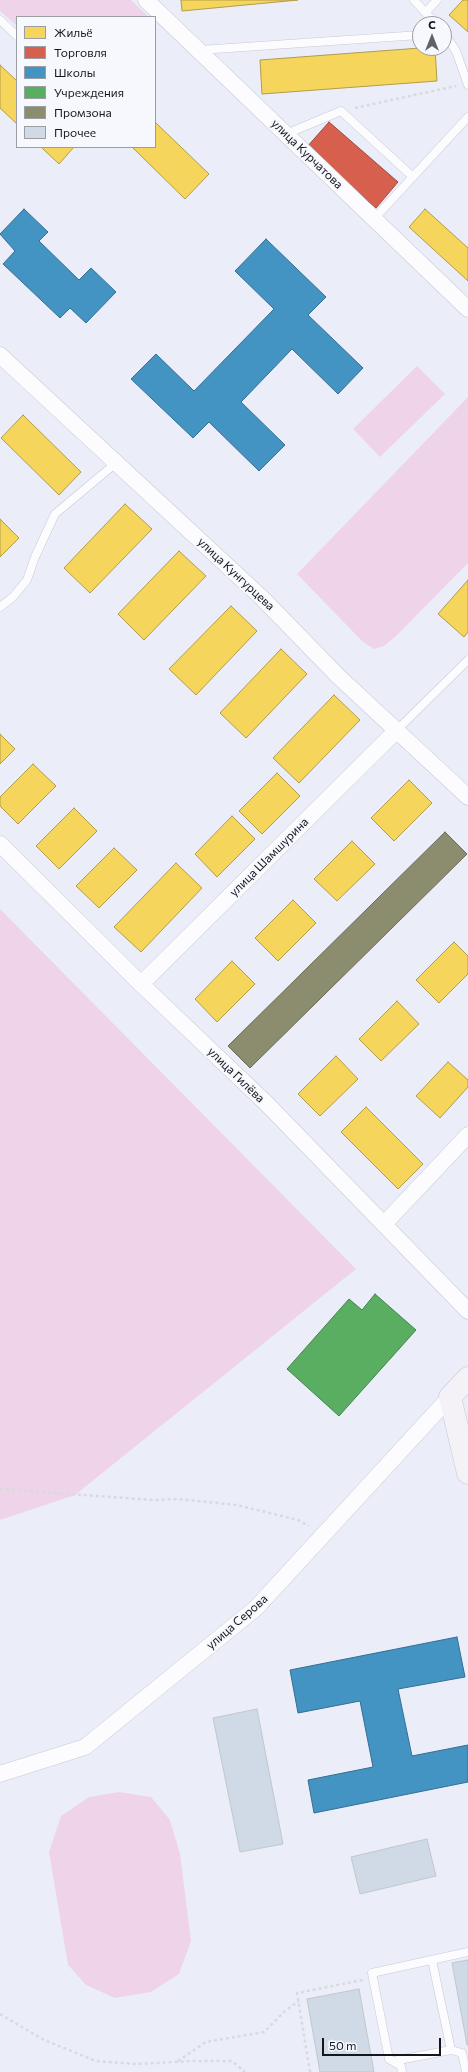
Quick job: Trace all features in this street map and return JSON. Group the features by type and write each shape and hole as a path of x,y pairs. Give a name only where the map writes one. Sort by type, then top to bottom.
{"main road":[{"name":"улица Серова","path":"450,1397 468,1378"},
{"path":"450,1397 468,1473"}],"street":[{"name":"улица Курчатова","path":"146,0 200,50 468,309"},
{"name":"улица Кунгурцева","path":"0,355 262,598 340,676 468,797"},
{"name":"улица Шамшурина","path":"141,984 397,730"},
{"name":"улица Гилёва","path":"0,844 141,984 267,1104 468,1311"},
{"path":"384,1224 468,1135"},
{"name":"улица Серова","path":"0,1774 85,1747 256,1608 450,1397"}],"lane":[{"path":"414,0 429,16"},
{"path":"426,12 437,0"},
{"path":"0,20 16,35"},
{"path":"200,50 412,36"},
{"path":"452,45 465,66 467,84"},
{"path":"286,134 341,112 413,177"},
{"path":"374,219 468,117"},
{"path":"0,607 13,597 27,580 35,557 55,514 116,463"},
{"path":"397,730 468,660"},
{"path":"402,2072 401,2066 389,2059 372,1973 468,1952"},
{"path":"432,1960 451,2050"},
{"path":"393,2061 451,2050 462,2053 466,2057 466,2072"}],"path":[{"path":"341,112 467,84"},
{"path":"0,1489 115,1498 178,1499 240,1506 298,1520 309,1526 320,1539"},
{"path":"310,2072 297,1993 373,1978"},
{"path":"177,2062 206,2042 264,2032 286,2010 299,2001"},
{"path":"0,2014 44,2040 96,2061 136,2064 232,2061 245,2072"}],"shaded area":[{"path":"0,0 131,0 148,16 16,16 16,25 0,11"},
{"path":"417,366 445,394 380,457 353,429"},
{"path":"468,397 468,563 396,636 384,646 374,649 363,642 297,574"},
{"path":"0,909 356,1269 75,1495 0,1520"},
{"path":"119,1792 151,1797 170,1820 180,1854 191,1941 179,1974 151,1992 115,1998 86,1985 68,1965 49,1852 61,1816 89,1797"}],"building: Жильё":[{"path":"181,0 298,0 182,11"},
{"path":"463,0 468,0 468,32 452,16 449,15"},
{"path":"412,49 412,56 435,56 437,81 262,94 260,60"},
{"path":"0,65 16,80 16,123 0,108"},
{"path":"156,123 209,174 185,199 133,148 156,148"},
{"path":"42,148 73,148 59,164"},
{"path":"425,209 468,248 468,281 409,227"},
{"path":"23,415 81,472 59,495 1,438"},
{"path":"125,504 152,529 90,593 64,568"},
{"path":"0,519 19,538 0,557"},
{"path":"179,551 206,576 144,640 118,614"},
{"path":"468,580 468,632 464,637 438,614"},
{"path":"231,606 257,631 196,695 169,669"},
{"path":"281,649 307,674 246,738 220,713"},
{"path":"334,695 360,720 299,783 273,758"},
{"path":"0,734 15,749 0,764"},
{"path":"33,764 56,786 18,824 0,806 0,797"},
{"path":"277,773 300,796 262,834 239,811"},
{"path":"409,780 432,803 394,841 371,818"},
{"path":"74,808 97,831 59,869 36,846"},
{"path":"232,816 255,839 217,877 195,854"},
{"path":"352,841 375,864 337,901 314,879"},
{"path":"114,848 137,870 99,908 76,886"},
{"path":"176,863 202,888 141,952 114,927"},
{"path":"293,900 316,923 278,961 255,938"},
{"path":"454,942 468,956 468,974 439,1003 416,980"},
{"path":"232,961 255,984 217,1022 195,999"},
{"path":"397,1001 419,1024 381,1061 359,1039"},
{"path":"336,1056 358,1079 320,1116 298,1094"},
{"path":"448,1062 468,1080 468,1087 440,1118 416,1096"},
{"path":"366,1107 423,1164 398,1189 341,1132"}],"building: Торговля":[{"path":"329,122 398,182 376,208 306,148"}],"building: Школы":[{"path":"24,209 48,232 39,241 79,280 91,268 116,292 86,323 70,308 60,318 3,264 15,251 0,234"},
{"path":"266,239 326,297 308,315 363,368 338,394 292,349 241,402 285,445 259,471 209,422 193,438 131,379 156,354 194,391 274,309 235,271"},
{"path":"457,1637 465,1677 398,1689 412,1756 468,1745 468,1782 314,1813 308,1780 373,1767 360,1701 298,1713 290,1670"}],"building: Учреждения":[{"path":"375,1294 416,1330 339,1416 287,1369 349,1299 362,1310"}],"building: Промзона":[{"path":"445,832 467,854 250,1068 228,1046"}],"building: Прочее":[{"path":"257,1709 283,1844 240,1852 213,1718"},
{"path":"427,1839 436,1876 360,1894 351,1857"},
{"path":"468,1960 468,2045 467,2045 452,1963"},
{"path":"359,1989 374,2072 320,2072 307,1999"}]}
